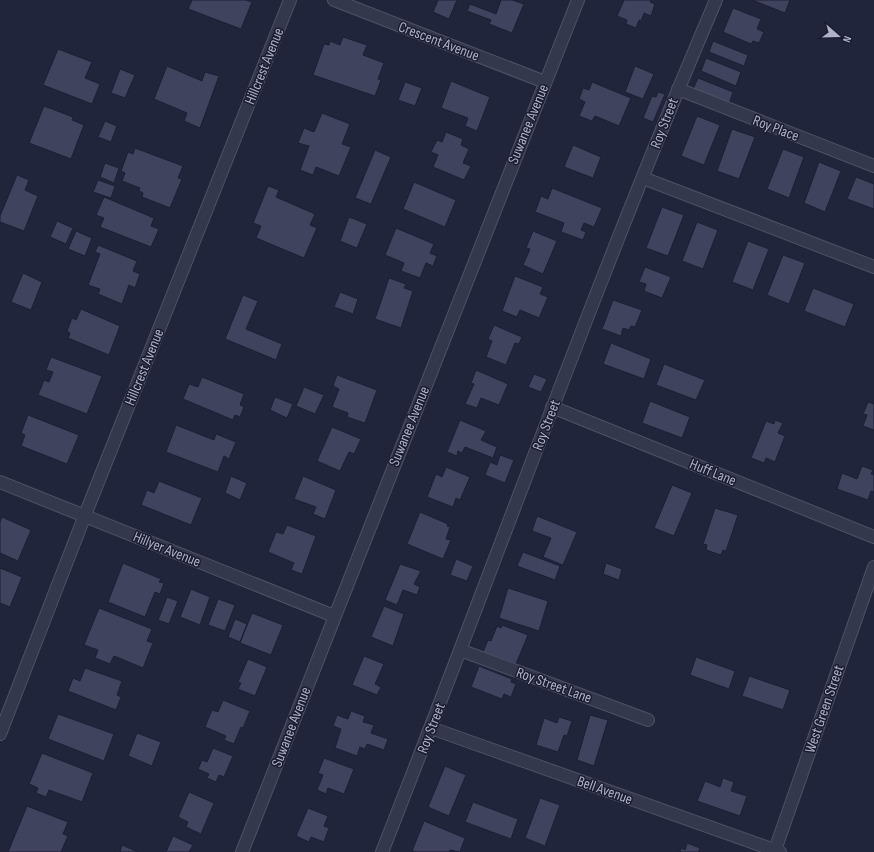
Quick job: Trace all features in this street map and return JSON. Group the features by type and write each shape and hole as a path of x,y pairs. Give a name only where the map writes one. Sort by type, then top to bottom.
{"street":[{"name":"Hillcrest Avenue","path":"0,734 85,515 290,0"},
{"name":"Crescent Avenue","path":"334,0 545,82"},
{"name":"Suwanee Avenue","path":"242,852 578,0"},
{"name":"Roy Street","path":"382,852 431,728 552,407 678,89 716,0"},
{"name":"Roy Place","path":"678,89 874,166"},
{"path":"643,178 874,267"},
{"name":"Huff Lane","path":"552,407 874,537"},
{"name":"Hillyer Avenue","path":"0,482 334,616"},
{"name":"West Green Street","path":"777,851 874,567"},
{"name":"Roy Street Lane","path":"460,650 648,720"},
{"name":"Bell Avenue","path":"431,728 777,851"}],"building":[{"path":"192,0 246,0 252,2 241,29 188,9"},
{"path":"438,0 457,0 449,19 433,12"},
{"path":"501,0 512,0 524,4 512,33 489,24 491,20 467,11 470,4 496,14"},
{"path":"624,0 651,0 650,2 655,4 651,16 644,13 636,28 626,24 627,20 617,16"},
{"path":"752,0 790,0 785,13"},
{"path":"733,8 761,19 757,29 764,32 759,43 753,41 751,44 723,32"},
{"path":"343,37 367,45 363,55 384,63 378,79 381,80 375,96 313,75 324,44 329,45 330,41 340,45"},
{"path":"713,41 748,55 744,66 709,52"},
{"path":"58,49 92,62 85,78 100,84 92,104 43,85"},
{"path":"706,58 741,72 736,86 701,71"},
{"path":"167,66 202,81 205,72 219,76 200,128 184,121 187,113 154,99"},
{"path":"635,66 654,74 643,99 625,92"},
{"path":"120,69 135,75 125,98 111,93"},
{"path":"698,78 733,92 729,104 693,89"},
{"path":"451,81 490,97 477,131 465,126 468,118 441,108"},
{"path":"405,82 422,88 415,106 398,100"},
{"path":"592,82 631,98 619,126 595,116 592,121 579,116 585,102 579,99 583,88 589,90"},
{"path":"658,92 665,94 653,122 643,118 652,96 656,97"},
{"path":"44,106 73,117 72,120 84,125 71,159 29,143"},
{"path":"322,113 350,124 342,144 351,147 339,176 316,167 313,175 300,170 309,146 298,143 304,128 314,132"},
{"path":"697,116 720,125 704,165 681,156"},
{"path":"105,121 117,126 111,142 98,137"},
{"path":"732,129 755,137 739,179 717,171"},
{"path":"446,132 463,139 461,145 469,149 463,163 471,166 464,180 433,167 438,155 431,152 437,140 442,142"},
{"path":"573,145 601,157 593,178 564,167"},
{"path":"135,148 183,166 178,178 182,179 170,208 142,197 143,193 139,191 140,188 122,181 125,173 121,171 128,152 133,154"},
{"path":"783,149 804,157 789,198 767,189"},
{"path":"375,150 391,157 371,204 355,198"},
{"path":"819,162 841,171 825,212 804,203"},
{"path":"105,163 119,168 114,183 100,177"},
{"path":"17,175 29,180 25,190 38,196 24,231 0,222 0,216"},
{"path":"856,177 874,184 874,209 847,199"},
{"path":"98,180 115,186 111,198 93,192"},
{"path":"414,182 456,200 445,227 403,209"},
{"path":"268,186 279,190 276,197 315,214 310,225 317,228 304,258 256,238 261,226 253,223"},
{"path":"552,188 602,208 594,227 584,223 581,230 586,232 583,240 561,232 564,223 535,212 541,196 548,199"},
{"path":"104,197 154,218 151,226 159,229 151,247 100,227 104,218 96,215"},
{"path":"662,207 684,215 668,256 646,248"},
{"path":"349,217 367,224 357,248 340,241"},
{"path":"57,221 73,228 66,244 50,237"},
{"path":"697,222 718,230 703,269 682,261"},
{"path":"396,228 434,244 430,253 437,256 433,266 426,263 420,278 401,271 404,263 385,255"},
{"path":"76,231 92,238 85,256 68,249"},
{"path":"533,231 557,241 543,274 523,265 530,249 526,248"},
{"path":"748,241 769,249 753,290 732,282"},
{"path":"98,245 137,261 133,271 140,274 135,288 129,285 122,304 98,294 100,289 88,285 100,254 95,252"},
{"path":"783,255 805,263 789,304 767,295"},
{"path":"645,267 671,277 662,298 644,291 646,284 639,282"},
{"path":"23,273 42,282 31,310 11,302"},
{"path":"515,276 543,287 540,294 548,297 539,318 520,310 517,317 502,311"},
{"path":"389,278 406,284 404,288 413,291 401,328 375,319"},
{"path":"813,288 854,304 845,327 804,311"},
{"path":"340,292 358,299 353,314 334,307"},
{"path":"243,295 258,301 246,329 282,344 276,360 225,339"},
{"path":"613,300 642,310 635,327 631,326 629,330 623,328 621,336 602,329"},
{"path":"81,309 120,326 109,355 68,338 70,333 67,331 72,318 76,320"},
{"path":"494,325 522,337 519,344 515,343 506,365 486,357 492,341 488,339"},
{"path":"611,343 651,359 644,379 603,364"},
{"path":"51,357 102,376 87,414 38,395 44,380 49,382 53,372 46,370"},
{"path":"664,364 705,380 696,400 656,385"},
{"path":"476,370 508,384 499,405 481,398 477,408 465,404 474,384 471,383"},
{"path":"534,374 547,379 541,392 528,387"},
{"path":"337,375 377,390 365,423 347,417 348,413 332,407 339,389 333,386"},
{"path":"202,377 244,394 240,405 244,407 240,417 235,415 233,420 183,399 189,384 198,387"},
{"path":"304,387 324,395 315,414 296,406"},
{"path":"275,397 293,404 287,418 270,410"},
{"path":"650,401 690,417 682,438 642,423"},
{"path":"868,402 874,404 874,430 863,426 867,415 863,414"},
{"path":"28,415 79,435 67,464 21,446 25,435 21,433"},
{"path":"460,420 486,431 481,440 497,447 493,458 465,447 462,453 458,451 457,456 447,452"},
{"path":"775,420 783,423 778,433 785,436 775,462 766,458 764,463 751,458 766,421 774,424"},
{"path":"176,425 214,440 216,434 236,442 229,459 224,456 218,472 166,452"},
{"path":"332,427 361,439 354,454 349,452 340,471 317,461"},
{"path":"500,455 514,460 505,483 485,475 490,462 497,465"},
{"path":"862,466 873,470 871,474 874,475 874,492 871,491 868,500 837,489 842,473 857,479"},
{"path":"446,467 470,477 460,500 456,498 453,507 427,497 436,474 442,477"},
{"path":"231,476 247,483 240,500 225,493"},
{"path":"303,476 336,490 325,519 313,514 316,507 294,499"},
{"path":"159,481 202,498 191,525 141,505 147,490 154,493"},
{"path":"672,485 692,493 674,536 654,528"},
{"path":"715,508 738,515 726,551 723,550 721,555 706,550 707,545 703,544"},
{"path":"420,512 448,524 447,526 450,527 446,539 451,540 443,559 407,544"},
{"path":"537,516 577,532 563,565 543,557 551,538 532,531"},
{"path":"2,517 31,530 18,561 0,553 0,522"},
{"path":"287,525 316,536 302,574 291,570 294,563 268,552 276,532 283,534"},
{"path":"523,552 560,566 555,580 517,566"},
{"path":"456,559 473,566 467,581 450,575"},
{"path":"123,563 161,579 159,582 164,583 160,594 155,592 145,617 108,602"},
{"path":"606,563 622,569 619,580 603,574"},
{"path":"400,564 421,571 414,584 420,587 417,595 403,590 397,605 385,600"},
{"path":"0,568 22,577 10,607 0,603"},
{"path":"508,588 548,601 539,631 499,618"},
{"path":"191,589 210,597 200,625 180,617"},
{"path":"167,597 178,601 169,624 158,620"},
{"path":"218,599 235,605 225,631 208,625"},
{"path":"384,606 404,614 393,646 371,637"},
{"path":"99,608 152,629 147,641 153,643 143,668 114,656 110,664 95,658 98,650 84,645"},
{"path":"252,613 283,625 271,655 240,643"},
{"path":"235,619 247,624 240,642 228,637"},
{"path":"502,625 528,635 516,664 483,652 488,640 491,641 497,626 501,628"},
{"path":"364,656 384,664 375,684 381,687 377,695 352,685"},
{"path":"696,657 735,671 729,689 690,675"},
{"path":"248,659 267,667 255,696 238,689 241,683 238,682"},
{"path":"479,666 512,679 511,682 516,684 511,697 504,694 502,699 471,687"},
{"path":"85,668 122,681 117,695 121,697 116,710 68,691 73,678 80,681"},
{"path":"749,676 790,690 783,710 742,696"},
{"path":"223,700 250,711 234,744 224,740 226,736 205,727 212,710 218,712"},
{"path":"351,711 365,716 363,722 374,725 371,733 388,739 384,750 367,744 365,749 360,747 357,756 335,748 341,729 333,726 337,715 348,719"},
{"path":"58,714 114,734 104,761 48,739"},
{"path":"590,715 608,720 594,766 577,760"},
{"path":"559,717 572,721 567,736 564,735 558,752 536,745 544,718 557,723"},
{"path":"137,733 161,742 152,766 128,756"},
{"path":"213,748 233,756 224,777 219,775 216,782 207,778 209,774 198,769 202,760 207,762"},
{"path":"42,753 93,773 82,802 49,790 46,797 36,793 38,788 29,784"},
{"path":"324,758 354,769 344,794 328,788 326,794 317,790 323,775 318,773"},
{"path":"445,766 466,775 449,816 428,807"},
{"path":"723,778 734,782 731,791 747,796 740,816 697,801 705,781 720,787"},
{"path":"189,792 214,803 201,834 186,827 188,822 178,817"},
{"path":"540,798 560,805 545,846 525,838"},
{"path":"473,802 518,819 511,839 465,822"},
{"path":"27,806 68,822 63,834 68,836 61,852 8,852"},
{"path":"308,808 328,816 324,826 329,828 324,842 311,837 309,842 296,836"},
{"path":"424,821 465,838 460,852 450,850 449,852 412,851"},
{"path":"173,836 193,845 189,852 166,852"},
{"path":"687,843 700,848 698,852 680,852 681,848 685,850"},
{"path":"122,845 138,852 120,852"}]}
